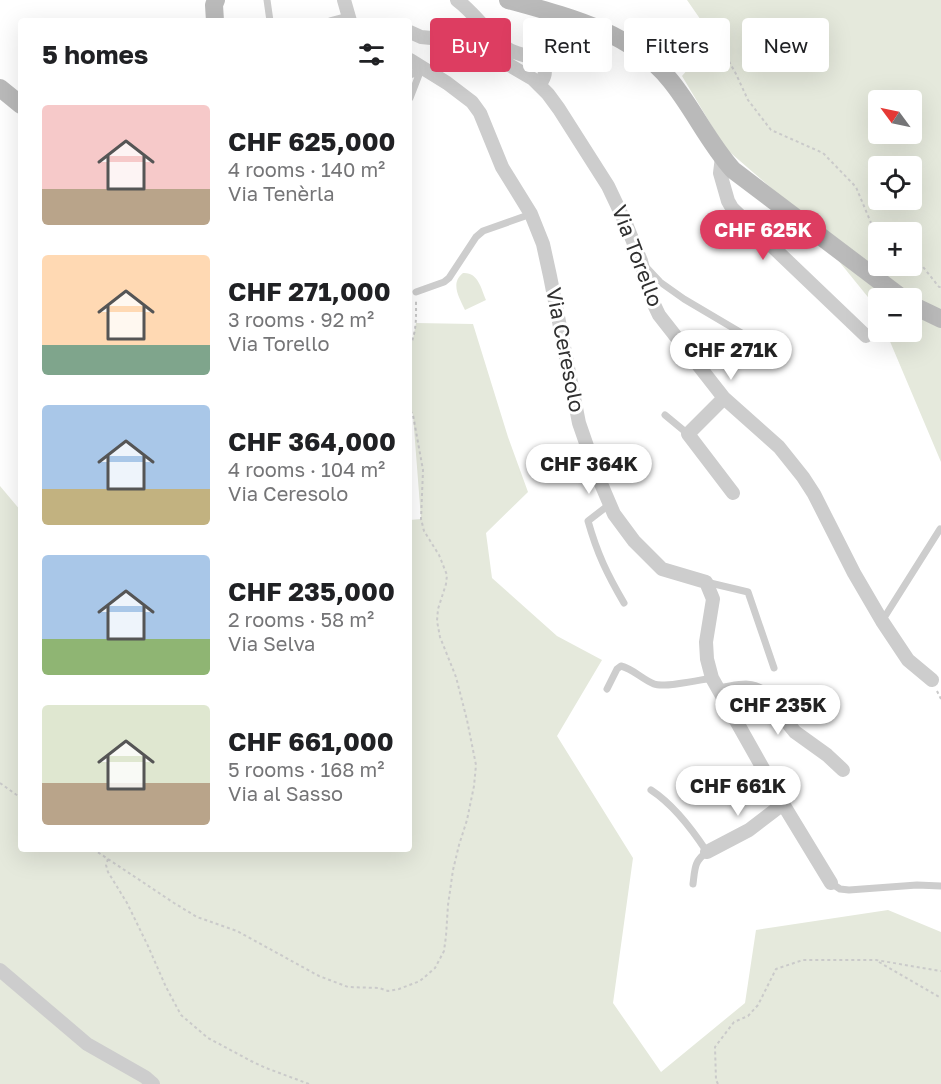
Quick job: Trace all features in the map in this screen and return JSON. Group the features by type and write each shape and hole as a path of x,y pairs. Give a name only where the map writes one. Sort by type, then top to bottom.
{"street":[{"path":"215,18 216,0"},
{"path":"344,0 350,18"},
{"path":"412,33 426,38 462,41 477,46 540,84 545,76 543,65 505,47 468,8 457,0"},
{"path":"508,0 554,12 615,36 641,53 669,79 733,170 889,288"},
{"name":"Via Ceresolo","path":"418,64 472,102 480,113 502,167 531,214 543,244 579,423 614,514 634,542 662,569 706,582"},
{"name":"Via Torello","path":"540,84 560,109 608,186 641,261 650,296 659,315 724,398 779,447 803,477 882,621 908,660 932,680"},
{"path":"1,92 18,103"},
{"path":"722,157 720,173 732,208 866,336"},
{"path":"922,309 941,319"},
{"path":"724,398 688,434 733,493"},
{"path":"706,582 713,599 706,642 707,659 712,678 783,804 831,882"},
{"path":"720,691 751,687 758,689 795,732 827,755 843,770"},
{"path":"707,852 749,830 783,804"},
{"path":"0,970 87,1044 145,1077 153,1084"}],"lane":[{"path":"267,0 270,18"},
{"path":"412,90 418,64"},
{"path":"416,291 444,282 449,278 476,237 483,231 531,214"},
{"path":"641,261 660,282 750,338"},
{"path":"665,415 688,434"},
{"path":"610,504 588,521 606,573 624,603"},
{"path":"882,621 940,529"},
{"path":"706,582 748,592 774,668"},
{"path":"607,689 617,669 621,666 658,686 712,678"},
{"path":"651,790 667,802 707,852 696,862 693,884"},
{"path":"831,882 840,889 849,890 917,885 941,886"}],"path":[{"path":"669,79 717,40 748,100 771,130 823,153 856,187 872,222"},
{"path":"922,266 941,287"},
{"path":"412,341 416,323 416,291"},
{"path":"98,852 197,917 237,931 319,976 348,987 379,988 388,991 399,989 420,981 435,968 444,951 453,870 467,820 476,765 456,678 440,637 438,609 447,575 439,555 424,531 422,519 423,470 412,413"},
{"path":"0,783 18,796"},
{"path":"108,859 106,865 108,872 127,903 181,1015 208,1038 266,1068 309,1084"},
{"path":"717,1084 715,1047 734,1022 748,1016 758,1005 776,969 803,960 876,960 941,971"},
{"path":"876,960 941,998"}],"shaded area":[{"path":"687,0 941,0 941,462 890,342 922,342 922,288 868,288 868,297 799,212 725,148 682,76 685,72 730,72 730,18 699,18"},
{"path":"463,273 476,278 486,300 465,310 456,286"},
{"path":"416,323 473,324 508,437 528,492 486,533 492,578 557,636 602,660 557,736 633,858 613,1003 661,1072 745,1003 756,930 888,910 941,932 941,1084 0,1084 0,486 18,507 18,852 412,852 412,520 421,519 412,412 413,339"}]}
